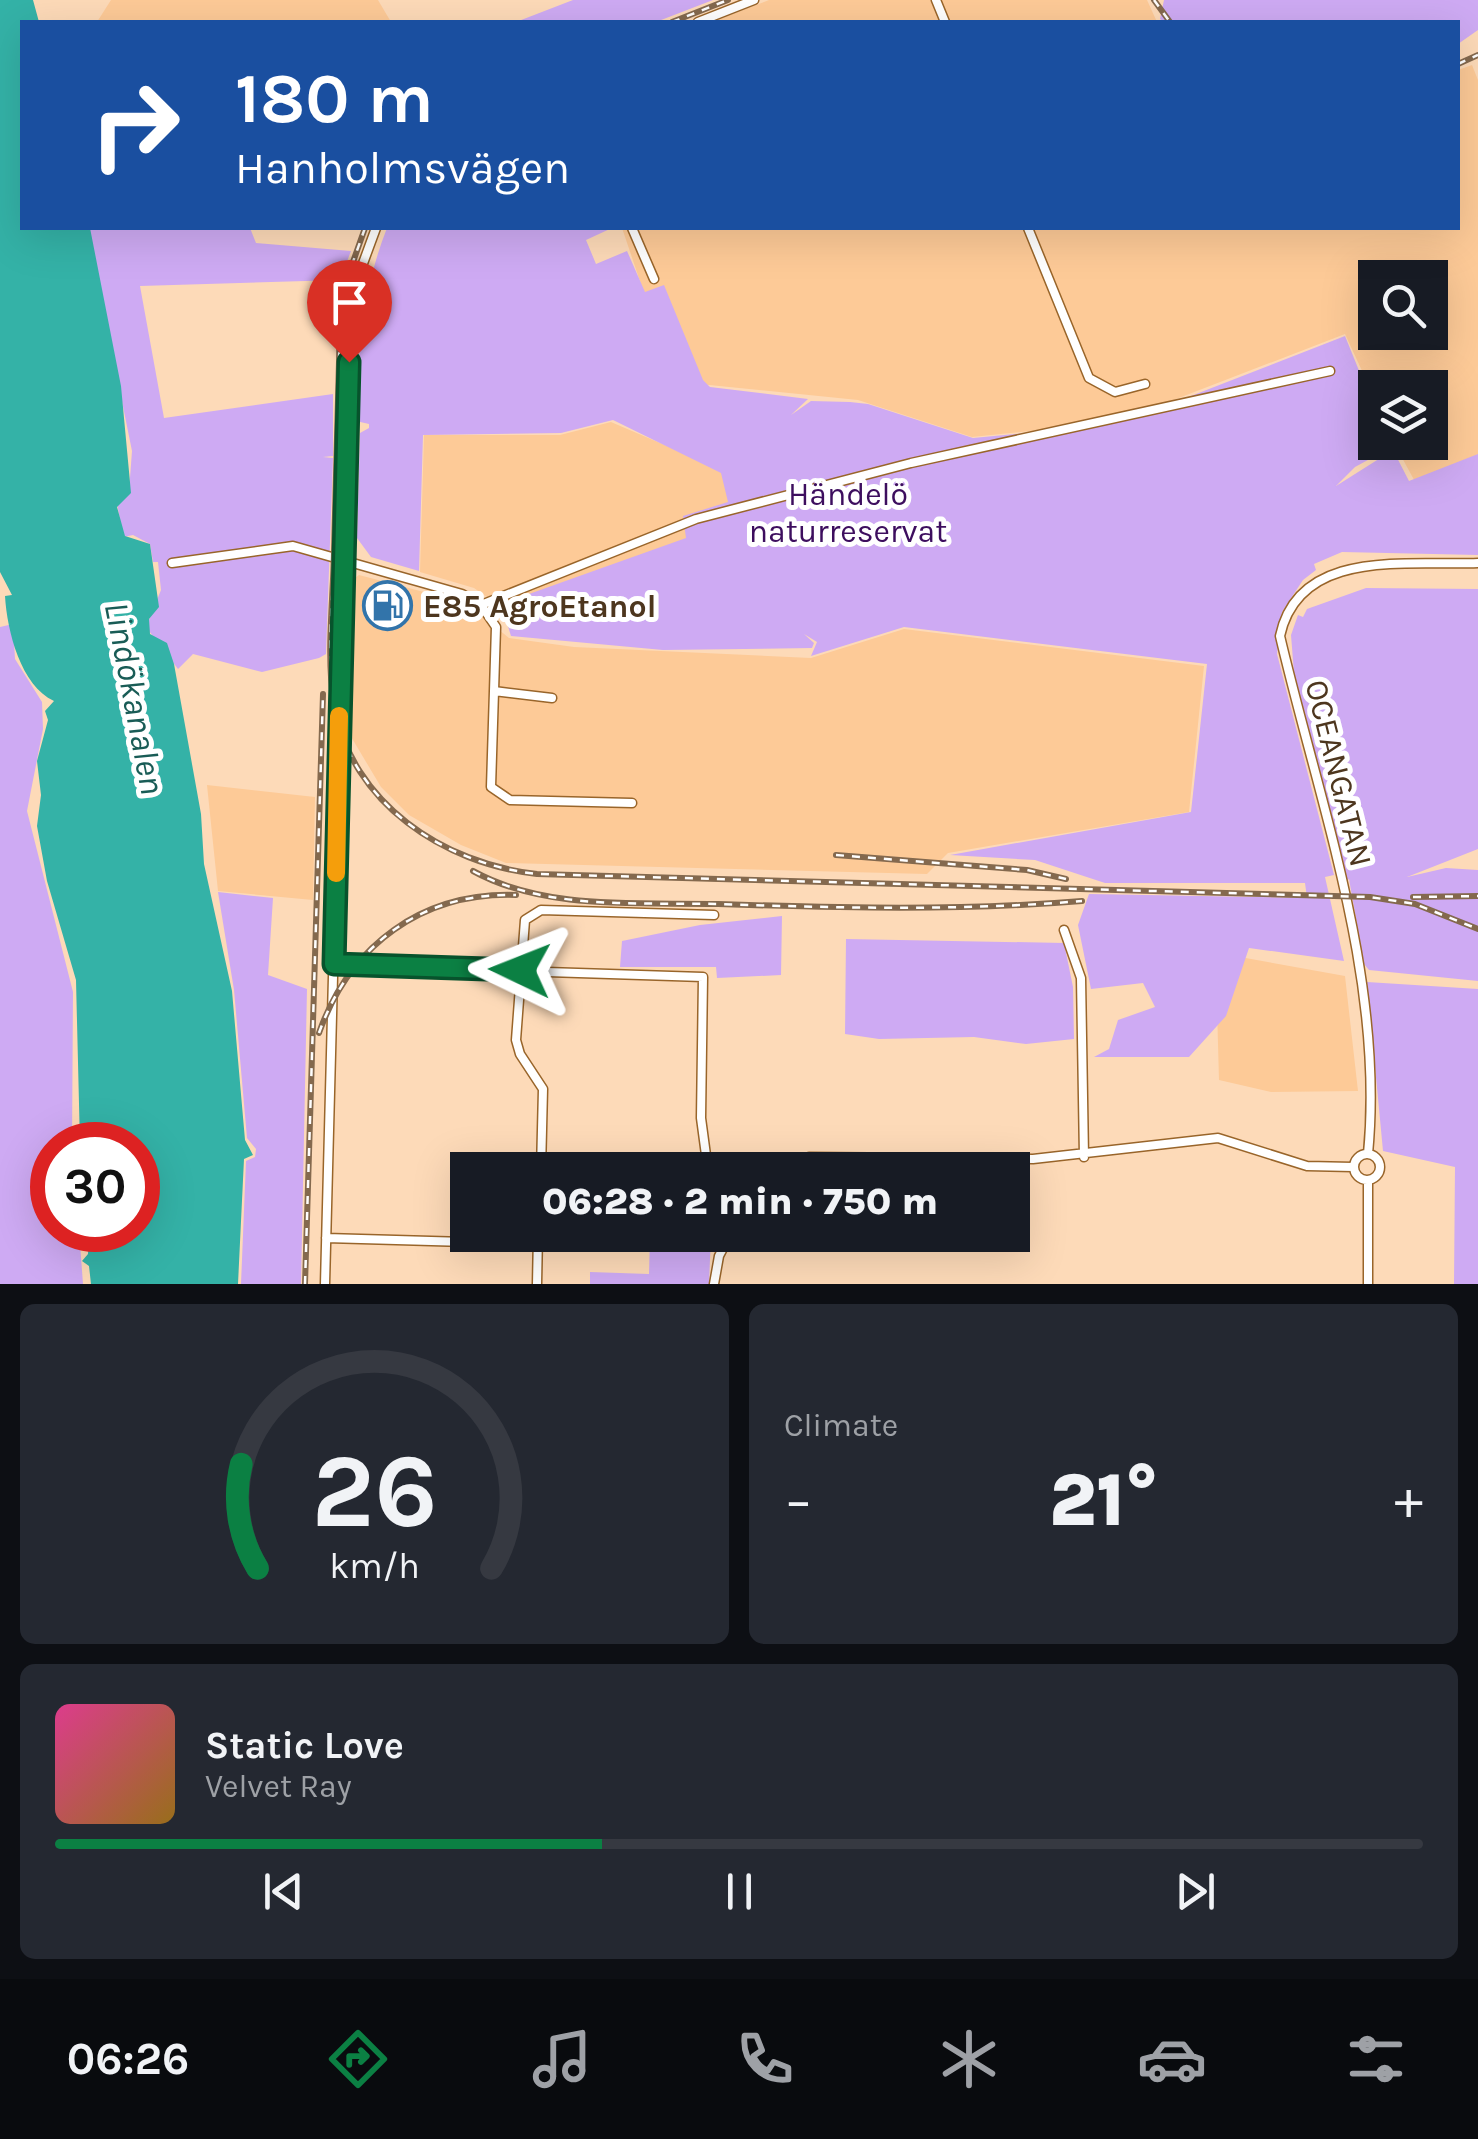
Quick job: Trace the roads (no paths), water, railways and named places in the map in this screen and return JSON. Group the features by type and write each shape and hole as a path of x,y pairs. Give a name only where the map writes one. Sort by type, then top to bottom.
{"street":[{"path":"703,20 754,0"},
{"path":"325,1284 350,324 358,278 375,230"},
{"path":"633,230 654,279"},
{"path":"1029,230 1089,378 1115,392 1145,384"},
{"path":"481,604 696,520 911,463 1330,372"},
{"path":"172,562 294,546 462,594 481,604 496,628 492,787 496,794 510,800 632,802"},
{"name":"OCEANGATAN","path":"1368,1154 1368,1050 1357,973 1340,883 1280,636 1283,619 1313,580 1349,566 1478,563"},
{"path":"494,690 552,698"},
{"path":"541,1152 543,1089 520,1054 516,1040 522,928 532,913 541,910 714,914"},
{"path":"1064,930 1080,978 1084,1157"},
{"path":"334,964 703,978 701,1118 706,1152"},
{"path":"1030,1157 1084,1157 1218,1138 1307,1166 1353,1166"},
{"path":"1353,1166 1358,1157 1368,1154 1377,1158 1380,1167 1368,1180 1368,1284"},
{"path":"1353,1166 1358,1177 1368,1180"},
{"path":"326,1238 450,1239"},
{"path":"537,1284 538,1252"},
{"path":"714,1284 723,1252"}],"water":[{"name":"Lindökanalen","path":"0,0 33,0 38,20 20,20 20,230 90,230 121,386 131,493 117,507 125,536 150,544 159,607 149,619 150,634 167,643 174,664 201,814 204,864 232,991 245,1140 253,1155 244,1159 238,1284 91,1284 89,1266 82,1261 88,1252 160,1252 160,1122 79,1122 76,980 47,881 37,826 41,795 37,761 48,720 45,711 54,701 33,683 18,656 6,610 5,596 12,595 0,572"}],"railway":[{"path":"677,20 728,0"},
{"path":"1154,0 1169,20"},
{"path":"1460,63 1478,55"},
{"path":"364,230 348,276 340,323 330,668 334,705 344,740 360,771 381,799 436,842 502,868 537,874 1370,897 1415,904 1478,929"},
{"path":"305,1284 323,694"},
{"path":"836,855 1027,870 1066,879"},
{"path":"473,871 531,893 593,902 900,908 1082,901"},
{"path":"319,1033 350,974 394,930 450,903 482,896 516,895"},
{"path":"1413,897 1478,896"}],"place":[{"name":"E85 AgroEtanol","path":"388,606"}],"park label":[{"name":"Händelö naturreservat","path":"848,512"}]}
